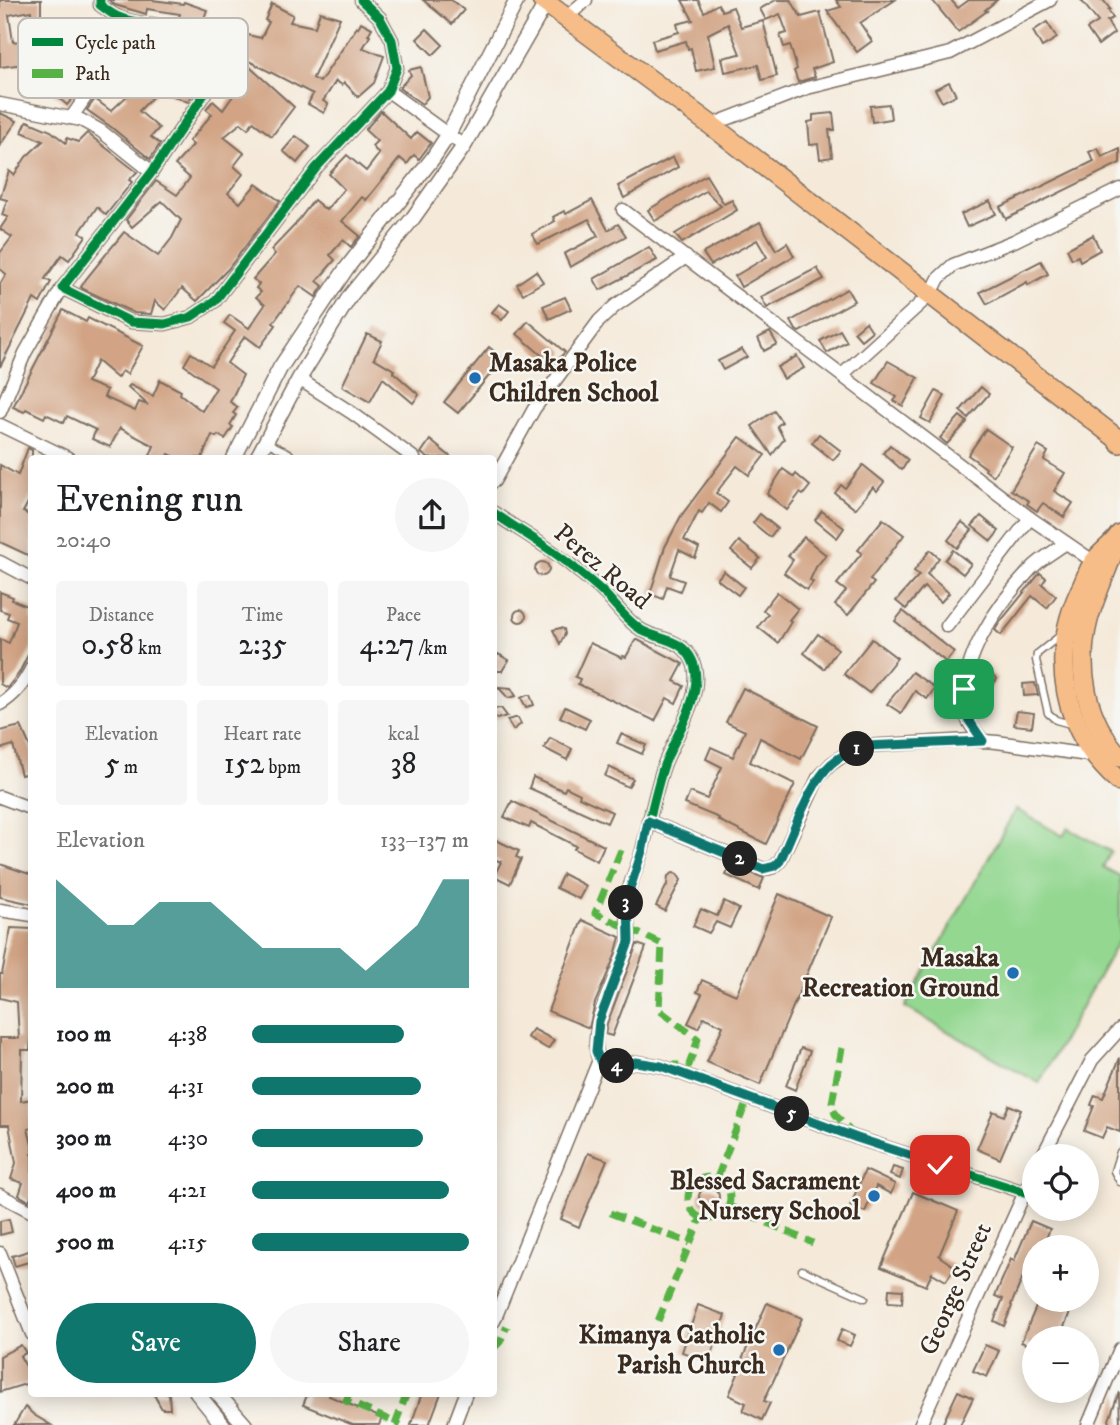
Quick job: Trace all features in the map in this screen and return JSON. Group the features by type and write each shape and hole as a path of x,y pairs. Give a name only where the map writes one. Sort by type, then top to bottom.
{"main road":[{"path":"544,2 568,17 711,125 1118,439"},
{"path":"1119,536 1075,602 1066,630 1062,660 1066,692 1109,753 1120,782"},
{"path":"1086,723 1083,644 1101,566"}],"street":[{"path":"100,0 100,5 123,18"},
{"path":"62,288 131,322 165,324 191,317 215,301 316,168 388,91 397,68 392,40 380,18 361,0"},
{"path":"236,455 288,357 346,268 448,135 517,0"},
{"path":"568,17 586,0"},
{"path":"711,125 807,88 950,53 1051,0"},
{"path":"259,455 299,379 351,296 413,218 464,146 544,2"},
{"path":"388,91 464,146"},
{"path":"71,118 85,98"},
{"path":"0,412 25,353 62,288 152,172 202,98"},
{"path":"0,104 81,120 101,131 152,172"},
{"path":"843,374 931,294 939,278 953,265 1014,241 1120,189"},
{"path":"623,210 1030,518 1101,566"},
{"path":"497,476 534,409 599,321 615,306 686,257"},
{"path":"299,379 410,455"},
{"path":"0,425 62,455"},
{"name":"Perez Road","path":"497,515 570,564 643,631 683,648 692,660 696,675 692,701 665,762 628,895 629,942 597,1029 596,1051 599,1060"},
{"path":"947,626 1030,518"},
{"path":"983,741 966,716 964,689 969,663 986,627 1032,568 1066,543"},
{"path":"0,562 28,577"},
{"path":"0,704 10,697 28,675"},
{"path":"648,821 768,869 780,861 818,778 831,764 847,753 865,746 983,741 1109,753"},
{"path":"0,797 28,808"},
{"path":"0,910 28,914"},
{"path":"1049,1144 1092,1060 1120,1029"},
{"path":"599,1060 602,1066 608,1068 636,1062 661,1066 857,1138 1022,1191"},
{"path":"497,1314 599,1060"},
{"path":"0,1195 28,1210"},
{"name":"George Street","path":"920,1425 1022,1196"},
{"path":"0,1253 5,1284 28,1327"},
{"path":"1088,1425 1120,1349"},
{"path":"200,1397 223,1425"},
{"path":"220,1397 245,1425"},
{"path":"454,1425 464,1397"}],"lane":[{"path":"266,442 291,455"},
{"path":"1066,630 1086,631"},
{"path":"1120,1152 1114,1171 1120,1182"},
{"path":"802,1270 865,1298"}],"green space":[{"name":"Masaka Recreation Ground","path":"1016,809 1063,836 1068,828 1111,852 1103,867 1120,876 1120,938 1039,1083 905,1007"}],"building":[{"path":"0,0 41,0 41,17 56,18 31,18 31,11 9,15 13,42 18,41 18,65 0,67"},
{"path":"109,0 184,2 207,10 204,18 179,18 180,14 147,9 146,14 115,5"},
{"path":"423,0 451,0 464,10 452,24"},
{"path":"682,0 698,0 704,12 718,4 722,11 733,7 741,27 763,21 777,76 762,80 758,65 725,72 722,58 740,54 728,24 708,34 715,67 696,71 691,48 688,49 686,41 655,50 652,40 679,32 677,24 693,20"},
{"path":"776,0 791,0 801,17 820,12 833,62 812,69 815,77 798,82 790,45 784,47 780,35 787,33 780,14 766,20 760,9"},
{"path":"836,0 895,0 860,23 872,41 857,52 827,11 841,7"},
{"path":"932,0 951,0 958,8 969,0 997,0 985,10 987,11 958,32"},
{"path":"1081,0 1103,0 1110,9 1108,10 1113,18 1107,21 1114,33 1098,45 1087,29 1098,22"},
{"path":"272,4 293,15 290,22 315,27 320,12 340,18 313,78 320,82 361,22 372,28 363,48 384,56 374,83 358,97 344,82 342,85 336,81 323,101 328,104 324,113 308,104 313,94 248,61 248,35 261,38 269,22 265,20"},
{"path":"1047,22 1057,38 1042,47 1033,31"},
{"path":"427,29 443,45 433,55 417,39"},
{"path":"248,65 294,107 272,136 253,122 248,129 241,123 224,137 244,153 234,166 243,174 228,193 240,203 256,184 280,201 228,269 197,301 182,288 165,310 155,301 151,314 134,313 83,289 81,287 86,279 124,232 158,256 172,238 181,220 162,201 132,227 126,220 156,181 177,195 190,178 175,165 193,145 189,141 212,114 206,109 213,101 223,110 232,98 248,98"},
{"path":"421,67 428,97 422,104 399,88 411,75 409,70"},
{"path":"949,82 956,95 942,102 935,89"},
{"path":"59,98 73,98 67,105"},
{"path":"125,98 151,98 139,111 159,128 151,137 160,144 150,159 87,110 95,99 111,111"},
{"path":"889,104 891,119 872,122 870,106"},
{"path":"381,111 411,139 417,132 431,143 419,159 414,155 407,164 400,158 366,200 362,197 342,221 360,236 351,247 343,240 330,255 335,260 317,281 323,286 316,297 300,286 273,323 276,325 260,347 245,336 227,363 243,375 230,402 238,407 233,413 236,415 230,425 233,427 225,439 212,435 203,455 150,455 154,446 120,428 110,447 92,439 96,430 67,416 64,423 46,414 44,418 26,409 24,412 13,407 63,310 86,322 88,318 143,346 127,374 122,371 117,378 97,361 87,382 107,390 104,397 135,411 139,402 148,405 128,387 130,385 153,396 160,380 181,391 180,394 202,411 216,388 184,365 191,353 211,366 235,331 224,323 230,315 249,328 265,305 256,297 261,292 256,288 259,284 253,279 275,254 271,250 314,200 326,210 344,189 329,174 347,155 366,171 379,154 372,146 377,141 365,130"},
{"path":"0,113 17,121 0,145"},
{"path":"833,113 835,130 829,130 832,157 820,159 818,144 810,145 808,122 813,121 813,115"},
{"path":"27,121 51,131 66,143 67,138 78,142 87,133 137,172 106,215 97,207 80,232 86,236 69,260 62,255 45,279 51,282 40,303 34,299 0,367 0,284 6,274 0,269 0,253 12,237 0,229 8,217 2,215 7,200 0,198 9,171 14,175 26,157 43,141 22,132"},
{"path":"296,136 310,147 297,163 283,151"},
{"path":"1098,148 1102,157 1120,149 1120,163 1006,219 1000,207 1094,161 1089,152"},
{"path":"673,157 678,167 624,198 618,186"},
{"path":"706,175 724,204 732,200 737,210 682,243 675,234 721,206 706,191 655,221 648,210"},
{"path":"592,200 608,230 618,224 626,236 570,267 564,254 598,236 589,219 538,244 532,234 555,221 553,217 564,211 566,214"},
{"path":"990,201 996,214 967,227 961,214"},
{"path":"760,222 776,250 787,243 794,256 741,287 735,276 767,257 757,240 711,265 703,253"},
{"path":"1093,235 1100,250 1080,261 1078,256 1072,259 1067,249"},
{"path":"649,247 657,260 600,290 594,279"},
{"path":"1041,261 1048,274 987,304 980,292"},
{"path":"817,268 824,279 767,308 761,297"},
{"path":"536,271 543,282 523,294 517,284"},
{"path":"847,289 854,301 799,332 796,330 791,321"},
{"path":"565,297 571,309 549,319 543,306"},
{"path":"499,304 509,311 502,320 492,312"},
{"path":"528,321 565,352 553,365 517,334"},
{"path":"866,322 872,331 861,340 854,332"},
{"path":"840,330 847,342 827,353 820,341"},
{"path":"770,332 777,344 764,351 758,338"},
{"path":"367,334 382,341 374,358 394,370 393,372 419,395 413,403 383,378 370,402 342,386"},
{"path":"489,347 503,359 458,413 444,402"},
{"path":"742,349 747,357 723,370 718,361"},
{"path":"797,356 804,368 784,379 777,367"},
{"path":"888,361 918,378 903,406 894,401 897,397 874,383"},
{"path":"981,387 989,394 968,418 960,411"},
{"path":"936,391 945,396 930,423 921,418"},
{"path":"774,411 782,422 777,426 784,439 772,455 752,426"},
{"path":"960,416 967,422 947,444 940,438"},
{"path":"986,429 1012,447 993,476 968,455"},
{"path":"819,434 841,451 833,460 812,443"},
{"path":"740,437 765,455 749,475 737,466 716,493 728,502 721,512 709,503 702,513 699,511 684,540 699,548 695,558 679,550 670,576 684,581 680,591 667,586 663,599 650,594 665,547 681,516"},
{"path":"430,440 448,455 424,455 421,453"},
{"path":"890,445 908,460 902,470 883,453"},
{"path":"1038,446 1048,452 1044,460 1065,473 1054,491 1073,503 1064,517 1043,503 1037,511 1027,504 1029,501 1011,490"},
{"path":"28,448 32,450 32,455 28,455 28,503 23,512 28,514 28,555 0,542 0,465 18,475"},
{"path":"863,465 884,482 877,491 873,487 855,509 835,493 841,485 845,488"},
{"path":"783,469 794,477 796,474 810,486 803,495 800,493 787,510 767,494"},
{"path":"822,511 844,528 837,538 815,520"},
{"path":"760,514 777,528 770,537 753,523"},
{"path":"981,516 999,531 991,541 972,526"},
{"path":"883,519 904,535 870,580 874,583 848,615 835,605 846,591 837,584 862,553 858,550"},
{"path":"962,522 972,530 957,548 948,540"},
{"path":"804,537 826,555 816,567 810,580 813,582 807,590 784,573 793,560 788,556"},
{"path":"739,541 760,558 752,568 731,551"},
{"path":"930,550 939,558 927,574 949,593 941,602 924,587 906,609 896,601 919,575 914,571"},
{"path":"953,550 971,564 963,574 945,560"},
{"path":"539,562 545,562 549,569 545,576 539,576 535,572 535,566"},
{"path":"724,571 744,587 738,595 717,579"},
{"path":"1040,573 1046,578 1042,584 1056,596 1047,608 1032,596 1001,635 995,630 1000,622"},
{"path":"0,592 28,606 28,655 7,688 0,684 0,639 9,643 17,622 7,618 9,613 0,610"},
{"path":"777,592 798,609 789,620 791,622 778,643 758,627 768,614 763,610"},
{"path":"520,610 526,616 520,622 514,616"},
{"path":"903,611 954,652 946,662 895,621"},
{"path":"564,629 565,634 560,644 553,630"},
{"path":"818,634 838,649 824,669 804,653"},
{"path":"636,639 683,664 674,681 684,686 676,703 667,698 655,721 578,684 580,679 575,677 590,643 622,658 626,657"},
{"path":"872,639 897,658 869,693 844,674"},
{"path":"497,656 509,660 502,671 497,671"},
{"path":"984,669 997,679 988,691 974,690 977,682 975,680"},
{"path":"912,672 935,688 927,699 915,691 901,713 887,704"},
{"path":"1035,683 1038,695 1024,696 1023,684"},
{"path":"498,687 511,688 516,696 508,698"},
{"path":"743,688 818,726 801,759 760,738 750,762 795,784 766,844 718,820 719,818 685,804 690,792 707,799 722,767 706,759 711,747 733,757 745,731 726,722"},
{"path":"530,695 534,705 526,707 521,698"},
{"path":"565,707 590,719 585,729 560,717"},
{"path":"501,708 507,716 497,719 497,709"},
{"path":"1017,711 1034,713 1032,727 1014,725"},
{"path":"518,718 521,724 513,730 507,720"},
{"path":"21,726 28,742 28,773 21,775 13,745 0,749 0,731"},
{"path":"621,734 646,745 642,754 617,743"},
{"path":"550,738 572,749 567,760 544,748"},
{"path":"609,767 633,779 628,787 605,776"},
{"path":"533,777 564,791 566,787 580,794 579,797 612,812 607,823 529,788"},
{"path":"512,801 604,846 597,861 574,849 576,846 531,823 529,828 504,817"},
{"path":"497,840 519,851 516,857 521,859 510,884 497,878 501,862 497,860"},
{"path":"0,864 28,874 28,903 0,897"},
{"path":"731,865 764,878 759,890 726,875"},
{"path":"673,873 681,880 665,911 656,906 667,885 668,876"},
{"path":"563,874 586,886 579,899 556,888"},
{"path":"779,894 831,917 760,1085 707,1062 723,1026 704,1017 698,1028 688,1023 702,994 697,992 702,980 736,995"},
{"path":"724,901 739,909 730,928 716,922 709,933 693,926 701,909 717,916"},
{"path":"582,920 620,937 595,1003 589,1028 548,1011"},
{"path":"11,928 28,929 28,1050 22,1050 21,1101 28,1100 28,1200 19,1195 23,1183 11,1179 16,1163 9,1125 0,1125 0,1038 19,1038 17,1002 0,998"},
{"path":"637,944 646,947 612,1036 605,1034 607,1024"},
{"path":"533,1029 554,1040 548,1049 527,1037"},
{"path":"801,1048 810,1051 795,1090 786,1086"},
{"path":"1120,1058 1120,1132 1107,1127 1102,1138 1084,1131 1094,1106 1091,1105 1095,1095 1103,1098"},
{"path":"1009,1105 1021,1110 1000,1159 977,1149 993,1111 1004,1116"},
{"path":"588,1153 607,1160 579,1227 561,1219"},
{"path":"893,1167 903,1170 900,1179 890,1175"},
{"path":"865,1170 895,1184 891,1194 876,1186 865,1212 850,1206"},
{"path":"709,1187 716,1190 719,1197 716,1204 709,1207 702,1204 699,1197 702,1190"},
{"path":"913,1192 958,1211 939,1256 955,1267 946,1281 932,1273 926,1286 881,1267"},
{"path":"9,1219 12,1232 0,1235 0,1221"},
{"path":"1031,1221 1050,1229 1047,1235 1025,1235"},
{"path":"1022,1242 1022,1279 1004,1326 994,1321 1003,1299 995,1296 1011,1259 1014,1261"},
{"path":"28,1251 28,1262 15,1266 12,1256"},
{"path":"889,1289 903,1290 902,1303 888,1302"},
{"path":"767,1303 802,1318 764,1401 770,1403 762,1420 743,1411 746,1403 729,1395"},
{"path":"698,1305 725,1315 709,1362 682,1352"},
{"path":"1034,1312 1070,1312 1064,1326 1028,1326"},
{"path":"842,1329 855,1335 850,1346 837,1341"},
{"path":"21,1345 26,1353 20,1356 28,1370 28,1383 0,1392 0,1356"},
{"path":"985,1345 999,1351 987,1377 973,1371"},
{"path":"958,1391 973,1398 960,1425 942,1425"},
{"path":"1119,1392 1120,1425 1111,1425 1109,1420"},
{"path":"155,1397 169,1397 170,1409 162,1409"},
{"path":"306,1397 331,1397 382,1418 379,1425 353,1425 303,1405"},
{"path":"421,1397 440,1397 429,1425 411,1425"},
{"path":"25,1407 34,1415 51,1425 14,1425"}],"marked path":[{"path":"621,850 595,913 662,944 659,1010 698,1039 689,1065 672,1065"},
{"path":"842,1048 832,1103 835,1114 851,1132"},
{"path":"717,1178 748,1098"},
{"path":"709,1177 724,1183 730,1198 724,1213 709,1219 694,1213 688,1198 694,1183 709,1177"},
{"path":"729,1206 813,1243"},
{"path":"610,1213 690,1243"},
{"path":"658,1321 701,1217"},
{"path":"497,1345 507,1326"},
{"path":"348,1397 346,1401 401,1425"},
{"path":"395,1425 406,1397"}],"cycle path":[{"path":"100,0 100,5 122,18"},
{"path":"202,98 152,172 62,288 131,322 165,324 191,317 215,301 316,168 388,91 397,68 392,40 380,18 361,0"},
{"path":"497,515 573,567 643,631 683,648 692,660 696,672 693,699 664,765 628,892 628,945 604,1006 596,1038 597,1053 602,1066 608,1068 636,1062 661,1066 857,1138 1022,1191"}],"place":[{"name":"Masaka Police Children School","path":"475,378"},
{"name":"Masaka Recreation Ground","path":"1013,973"},
{"name":"Blessed Sacrament Nursery School","path":"874,1196"},
{"name":"Kimanya Catholic Parish Church","path":"779,1350"}],"route":[{"path":"940,1165 857,1138 661,1066 636,1062 608,1068 602,1066 596,1051 596,1038 599,1021 629,942 626,905 648,821 768,869 780,861 818,778 831,764 847,753 865,746 983,741 966,716 964,689"}]}
